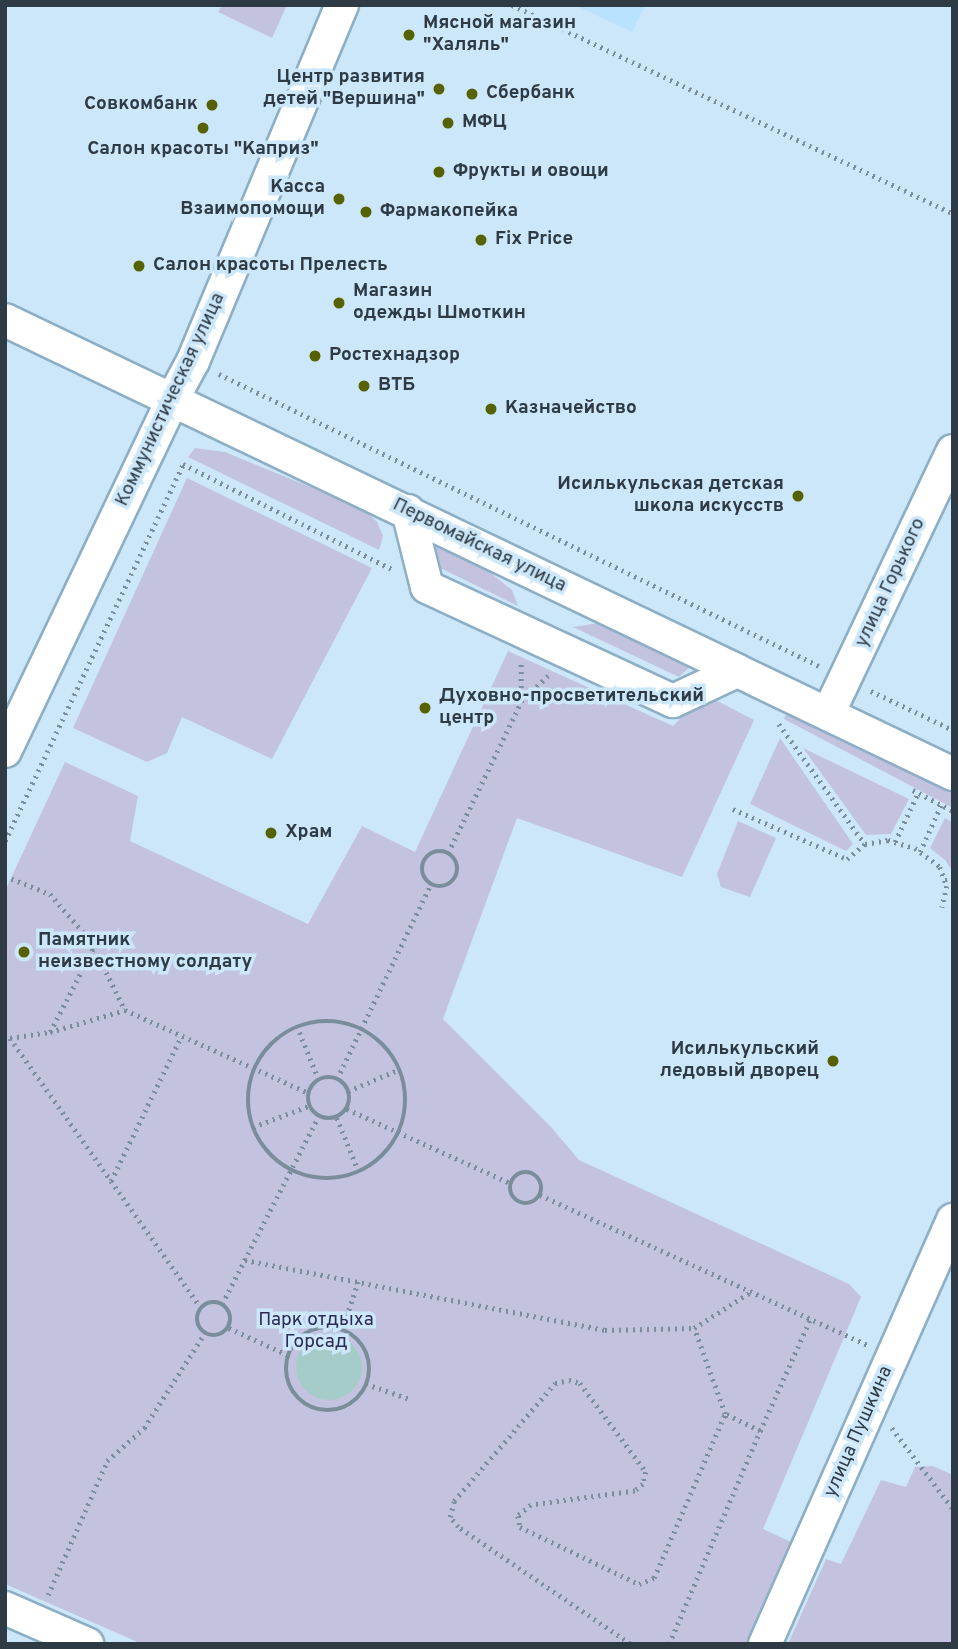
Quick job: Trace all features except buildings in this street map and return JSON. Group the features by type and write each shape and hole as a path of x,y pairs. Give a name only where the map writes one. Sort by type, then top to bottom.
{"street":[{"name":"Коммунистическая улица","path":"5,751 173,398 193,362 342,5"},
{"name":"Первомайская улица","path":"5,320 173,398 953,774"},
{"name":"улица Горького","path":"828,714 953,451"},
{"path":"408,511 427,587 673,701 737,671"},
{"name":"улица Пушкина","path":"765,1644 953,1220"},
{"path":"5,1608 87,1644"}],"path":[{"path":"512,5 953,213"},
{"path":"193,362 953,730"},
{"path":"5,841 183,464 427,587"},
{"path":"521,702 522,630"},
{"path":"448,853 521,702 571,653"},
{"path":"774,718 865,844"},
{"path":"895,842 918,793"},
{"path":"920,852 941,805"},
{"path":"733,808 847,859 865,844 895,842 920,852 940,867 947,886 942,907"},
{"path":"435,852 448,853 457,861 456,879 447,886 430,884 422,870 425,859 435,852"},
{"path":"5,876 50,894 94,946 125,1010 309,1093"},
{"path":"945,880 953,880"},
{"path":"337,1079 430,884"},
{"path":"50,1032 94,946"},
{"path":"125,1010 50,1032 7,1037 201,1308"},
{"path":"323,1021 348,1024 361,1029 372,1035 391,1053 400,1069 406,1107 399,1132 381,1157 359,1172 329,1179 292,1170 271,1156 253,1126 248,1110 249,1084 255,1068 275,1040 297,1026 323,1021"},
{"path":"297,1026 320,1080"},
{"path":"111,1181 181,1037"},
{"path":"348,1091 400,1069"},
{"path":"337,1079 348,1091 347,1109 337,1118 318,1116 309,1106 309,1093 320,1080 337,1079"},
{"path":"253,1126 309,1106"},
{"path":"347,1109 510,1183"},
{"path":"222,1304 318,1116"},
{"path":"337,1118 359,1172"},
{"path":"510,1183 521,1172 532,1172 540,1179 540,1195"},
{"path":"510,1183 511,1193 517,1202 528,1203 540,1195"},
{"path":"540,1195 749,1293 893,1356"},
{"path":"245,1260 605,1330 694,1328 749,1293"},
{"path":"342,1330 358,1282"},
{"path":"211,1303 222,1304 230,1312 229,1328 215,1337 204,1334 197,1319 201,1308 211,1303"},
{"path":"669,1644 810,1319"},
{"path":"229,1328 288,1355"},
{"path":"319,1328 342,1330 358,1339 366,1351 369,1364 366,1384 354,1401 343,1408 316,1409 294,1394 288,1382 288,1355 306,1333 319,1328"},
{"path":"630,1644 458,1528 450,1517 454,1501 555,1383 580,1383 646,1472 643,1484 635,1490 531,1505 518,1516 520,1527 639,1584 654,1578 725,1414 694,1328"},
{"path":"36,1622 107,1461 144,1428 204,1334"},
{"path":"366,1384 410,1399"},
{"path":"873,1403 953,1508"},
{"path":"725,1414 760,1431"}],"shaded area":[{"path":"574,5 645,5 632,32"},
{"path":"322,1334 336,1334 348,1339 357,1348 362,1367 360,1380 353,1391 336,1400 322,1400 310,1395 301,1386 296,1374 296,1360 301,1348 310,1339"}],"green space":[{"path":"222,5 287,5 272,38 218,12"},
{"path":"195,448 225,452 364,509 377,522 383,536 379,550 188,457"},
{"path":"187,478 372,568 272,759 182,717 167,753 147,762 73,728"},
{"path":"434,543 488,571 512,590 518,606 428,562 425,548"},
{"path":"599,623 695,662 679,677 573,627"},
{"name":"Парк отдыха Горсад","path":"508,651 673,726 704,694 754,720 682,877 517,818 443,1019 551,1127 579,1160 849,1284 861,1297 763,1529 791,1542 749,1644 142,1644 5,1584 5,891 65,762 138,796 130,841 308,924 362,826 415,852"},
{"path":"788,710 953,788 953,808 784,719"},
{"path":"780,738 853,844 846,851 750,804"},
{"path":"803,748 909,799 891,834 866,835"},
{"path":"945,818 953,823 953,872 945,860 930,848"},
{"path":"738,821 776,838 750,897 721,887 717,874"},
{"path":"933,1466 953,1475 953,1644 788,1644 826,1559 841,1564 881,1480 906,1487 915,1467"}],"place":[{"name":"Мясной магазин \"Халяль\"","path":"409,35"},
{"name":"Центр развития детей \"Вершина\"","path":"439,89"},
{"name":"Сбербанк","path":"472,94"},
{"name":"Совкомбанк","path":"212,105"},
{"name":"МФЦ","path":"448,123"},
{"name":"Салон красоты \"Каприз\"","path":"203,128"},
{"name":"Фрукты и овощи","path":"439,172"},
{"name":"Касса Взаимопомощи","path":"339,199"},
{"name":"Фармакопейка","path":"366,212"},
{"name":"Fix Price","path":"481,240"},
{"name":"Салон красоты Прелесть","path":"139,266"},
{"name":"Магазин одежды Шмоткин","path":"339,303"},
{"name":"Ростехнадзор","path":"315,356"},
{"name":"ВТБ","path":"364,386"},
{"name":"Казначейство","path":"491,409"},
{"name":"Исилькульская детская школа искусств","path":"798,496"},
{"name":"Духовно-просветительский центр","path":"425,708"},
{"name":"Храм","path":"271,833"},
{"name":"Памятник неизвестному солдату","path":"24,952"},
{"name":"Исилькульский ледовый дворец","path":"833,1061"}]}
